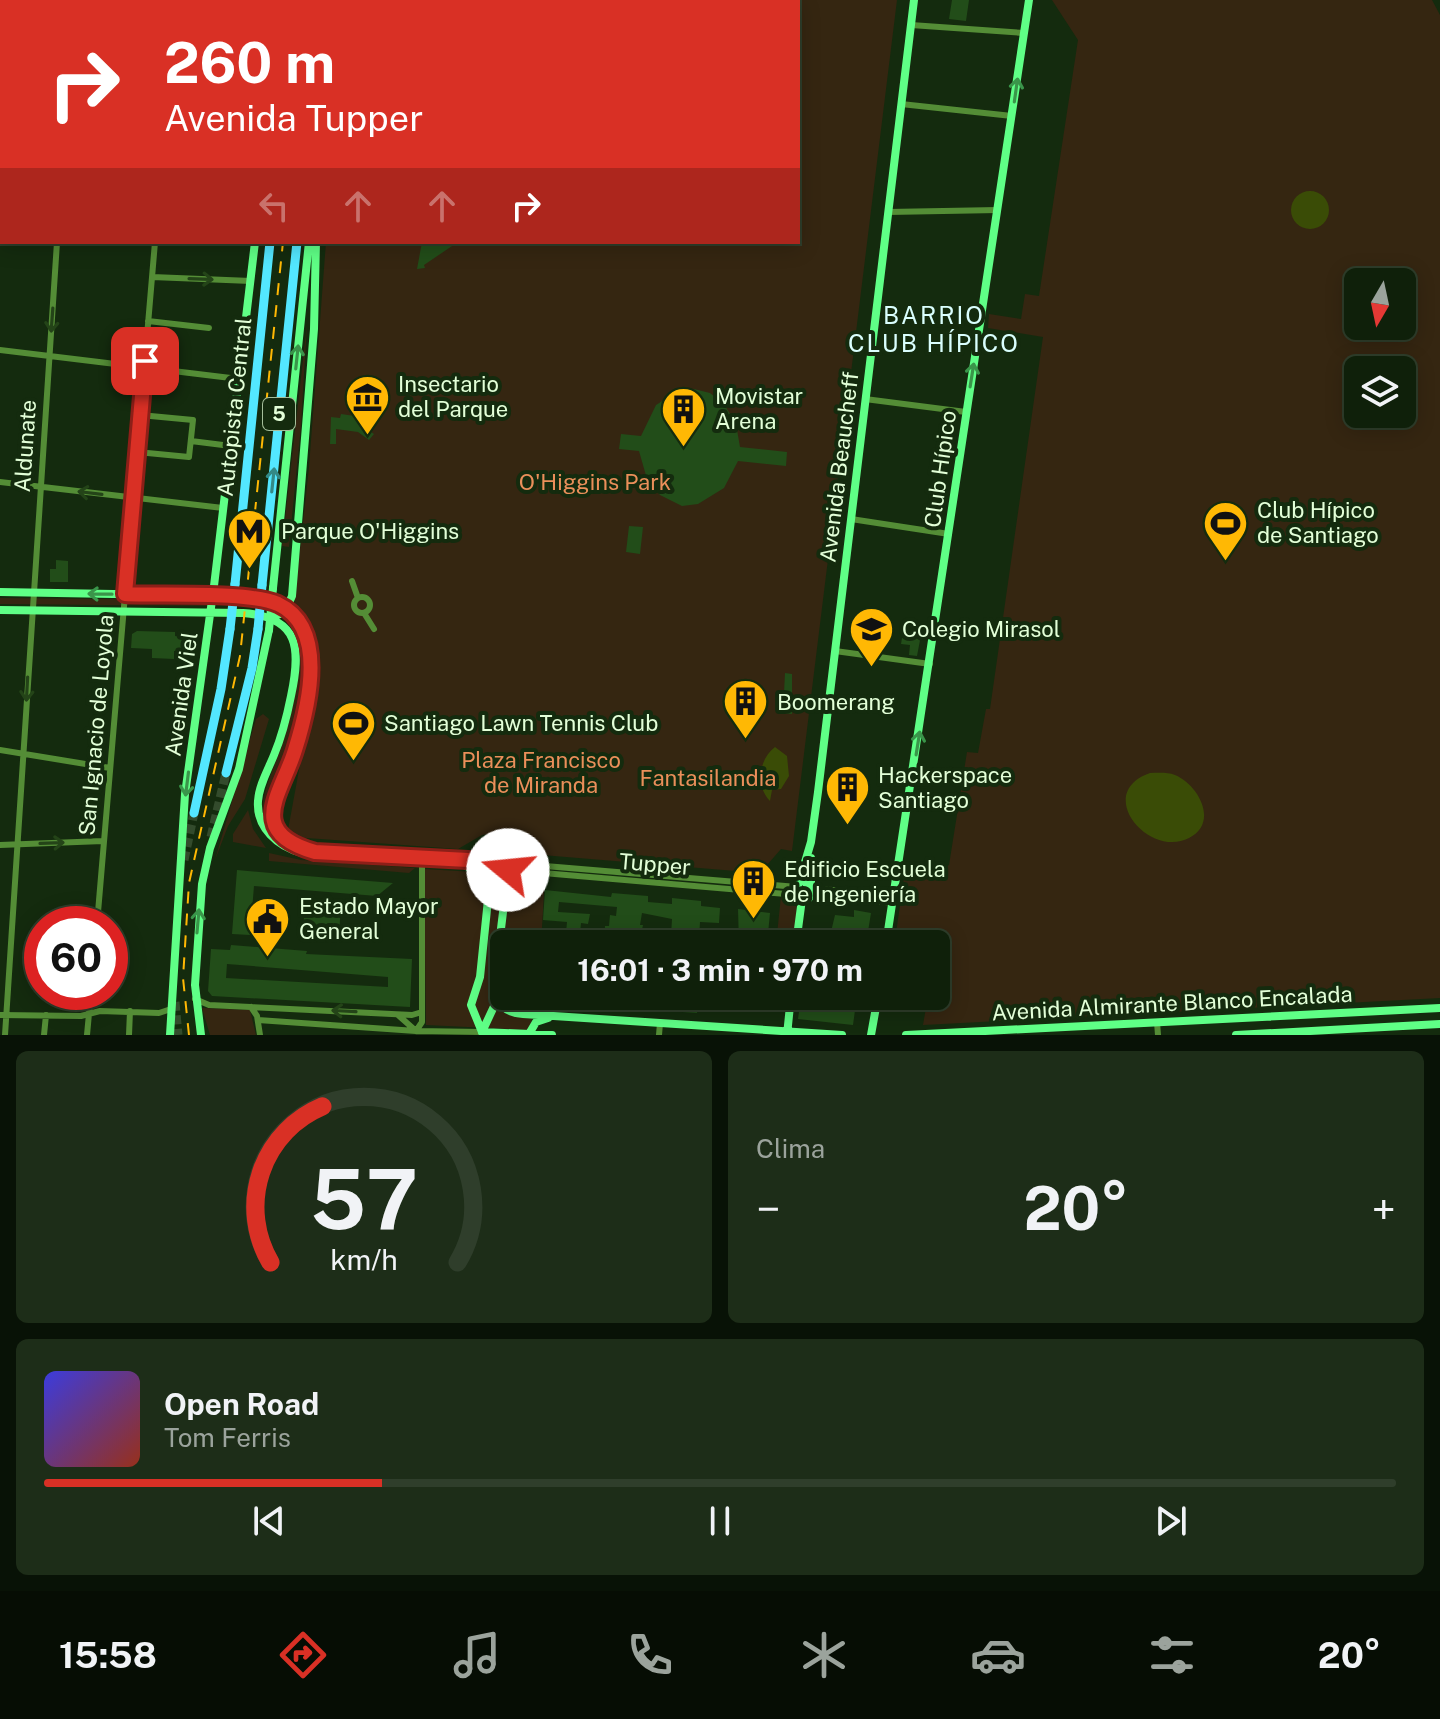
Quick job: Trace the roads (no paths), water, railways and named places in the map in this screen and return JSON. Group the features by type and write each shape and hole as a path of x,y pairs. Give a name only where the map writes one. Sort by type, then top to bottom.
{"highway":[{"name":"Autopista Central","path":"194,813 221,689 230,629 270,244"},
{"name":"Autopista Central","path":"226,773 264,630 297,244"}],"main road":[{"name":"Avenida Beaucheff","path":"798,930 914,0"},
{"name":"Club Hípico","path":"888,930 1029,0"},
{"name":"Avenida Viel","path":"170,1035 183,813 213,596 255,244"},
{"path":"268,587 309,244"},
{"path":"0,610 243,613 271,617 287,610 292,596 309,407 316,244"},
{"path":"0,592 213,596 269,602 287,610 307,637 312,661 295,751 275,795 273,810 279,829 286,838 315,852"},
{"path":"271,617 289,634 298,662 286,718 261,787 258,811 268,833 280,844 302,853 456,861 509,867 501,930"},
{"path":"201,1035 195,999 204,871 239,769 264,630"},
{"path":"456,861 479,871 489,890 480,977 471,1005 482,1032"},
{"name":"Avenida Almirante Blanco Encalada","path":"906,1035 996,1033 1440,1008"},
{"path":"482,1032 492,1010"},
{"path":"506,1010 516,1014 842,1035"},
{"path":"788,1033 790,1010"},
{"path":"871,1035 875,1010"},
{"path":"1321,1014 1322,1030"},
{"path":"529,1034 536,1022 556,1016"},
{"name":"Avenida Almirante Blanco Encalada","path":"1236,1035 1440,1024"},
{"path":"482,1032 552,1035"}],"street":[{"path":"911,25 1024,33"},
{"path":"901,104 1012,116"},
{"path":"888,212 998,210"},
{"name":"Aldunate","path":"5,1035 3,1015 57,244"},
{"name":"San Ignacio de Loyola","path":"98,906 155,244"},
{"path":"152,277 251,281"},
{"path":"148,321 209,328"},
{"path":"0,350 239,379"},
{"path":"865,399 966,412"},
{"path":"137,452 189,457 193,420 140,415"},
{"path":"191,441 231,446"},
{"path":"0,482 223,508"},
{"path":"851,519 949,534"},
{"path":"352,581 358,598"},
{"path":"358,598 370,602 369,609 364,613"},
{"path":"358,598 354,603 355,609 364,613 374,629"},
{"path":"835,651 930,664"},
{"path":"0,750 110,768"},
{"path":"0,845 103,841"},
{"path":"416,1033 421,1026 422,1012 422,859"},
{"name":"Tupper","path":"509,867 894,899"},
{"path":"195,999 209,1005 412,1015 422,1012"},
{"path":"251,1007 258,1020 260,1035"},
{"path":"3,1015 89,1014 104,1010 159,1013 171,1009"},
{"path":"304,1022 305,1009"},
{"path":"87,1035 89,1010"},
{"path":"129,1035 130,1011"},
{"path":"395,1014 408,1021 416,1033"},
{"path":"44,1035 46,1015"},
{"path":"258,1020 416,1033 482,1032"},
{"path":"1157,1022 1158,1035"},
{"path":"659,1035 660,1023"}],"tunnel":[{"path":"211,837 226,773"},
{"path":"184,860 194,813"},
{"path":"175,1002 178,1035"}],"railway":[{"path":"189,1035 183,978 189,883 240,656 283,244"}],"place":[{"name":"Insectario del Parque","path":"367,436"},
{"name":"Movistar Arena","path":"684,448"},
{"name":"Club Hípico de Santiago","path":"1226,562"},
{"name":"Parque O'Higgins","path":"250,570"},
{"name":"Colegio Mirasol","path":"871,668"},
{"name":"Boomerang","path":"746,741"},
{"name":"Santiago Lawn Tennis Club","path":"353,762"},
{"name":"Hackerspace Santiago","path":"847,827"},
{"name":"Edificio Escuela de Ingeniería","path":"753,921"},
{"name":"Estado Mayor General","path":"268,958"}],"district":[{"name":"BARRIO CLUB HÍPICO","path":"934,329"}],"park label":[{"name":"O'Higgins Park","path":"595,482"},
{"name":"Plaza Francisco de Miranda","path":"541,772"},
{"name":"Fantasilandia","path":"708,778"}]}
